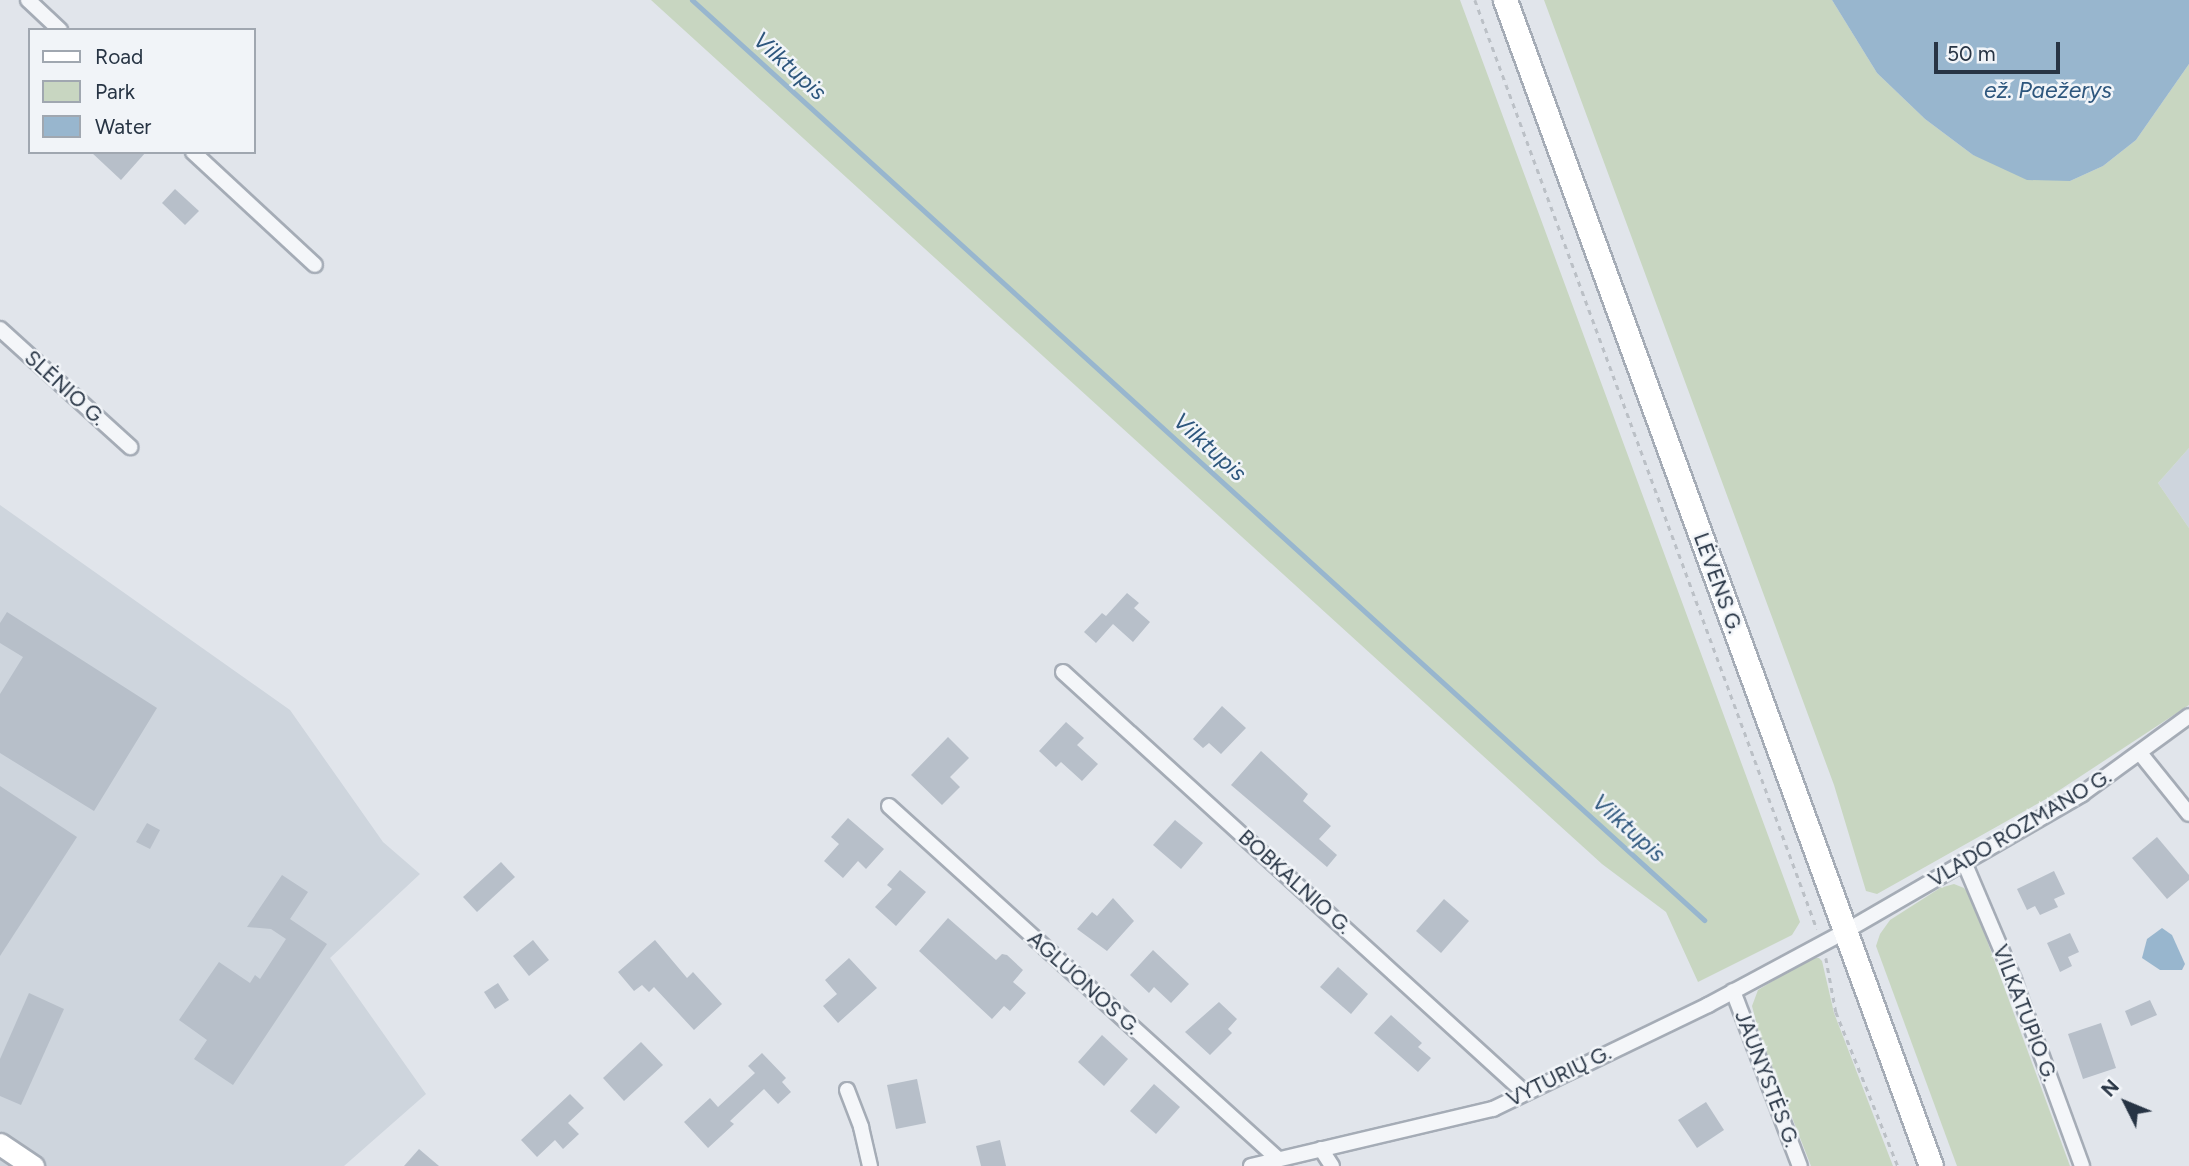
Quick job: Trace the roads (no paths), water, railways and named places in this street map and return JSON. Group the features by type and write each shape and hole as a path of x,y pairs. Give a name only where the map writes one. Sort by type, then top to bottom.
{"main road":[{"name":"LĖVENS G.","path":"1505,0 1931,1166"},
{"path":"0,1144 33,1166"}],"street":[{"path":"28,0 58,28"},
{"path":"194,154 315,265"},
{"name":"SLĖNIO G.","path":"0,328 130,447"},
{"name":"BOBKALNIO G.","path":"1063,672 1525,1093"},
{"name":"VLADO ROZMANO G.","path":"1846,931 2082,794 2189,716"},
{"path":"2140,753 2189,814"},
{"name":"AGLUONOS G.","path":"890,806 1278,1160"},
{"name":"VILKATUPIO G.","path":"1964,862 2014,980 2082,1166"},
{"name":"VYTURIŲ G.","path":"1251,1166 1493,1109 1733,991 1846,931"},
{"name":"JAUNYSTĖS G.","path":"1733,991 1800,1166"},
{"path":"847,1090 858,1118 870,1166"},
{"path":"1321,1149 1332,1166"}],"water":[{"name":"ež. Paežerys","path":"1832,0 2189,0 2189,64 2136,140 2103,166 2070,181 2027,180 1973,155 1925,119 1877,73"},
{"path":"2162,928 2172,935 2185,964 2182,970 2160,970 2142,958 2147,939"}],"waterway":[{"name":"Vilktupis","path":"692,0 1704,920"}]}
